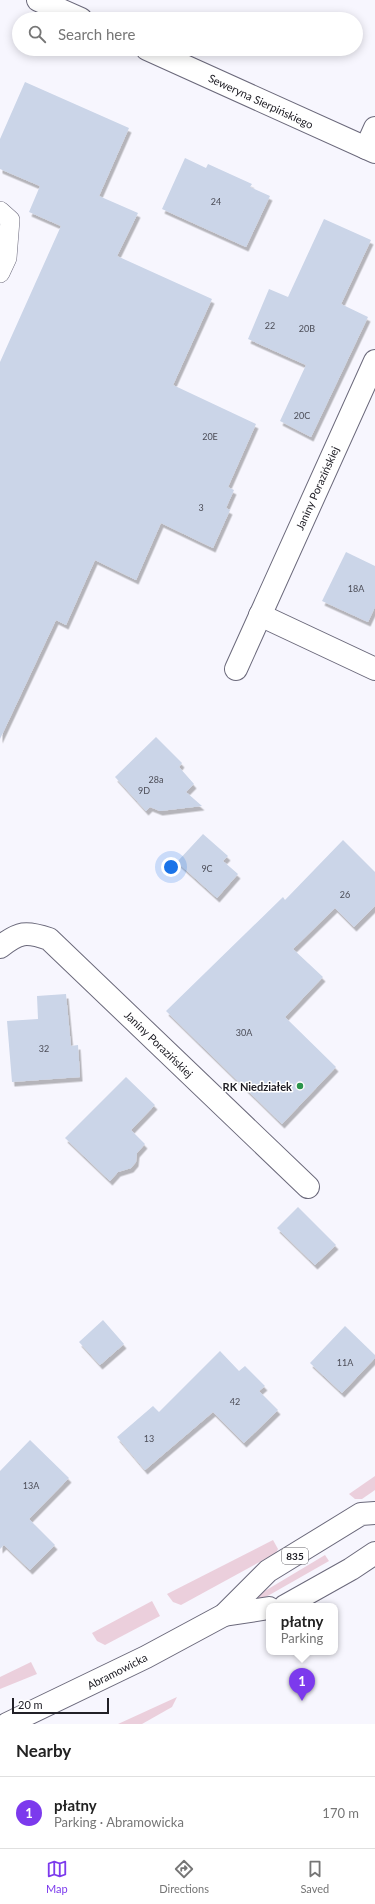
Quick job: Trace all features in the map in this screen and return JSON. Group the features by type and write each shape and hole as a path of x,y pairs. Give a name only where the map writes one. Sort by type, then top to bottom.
{"street":[{"path":"38,0 65,12"},
{"name":"Seweryna Sierpińskiego","path":"163,56 370,150"},
{"path":"370,150 375,128"},
{"name":"Janiny Porazińskiej","path":"236,668 375,361"},
{"path":"260,615 375,669"},
{"name":"Janiny Porazińskiej","path":"0,947 13,937 32,933 49,938 308,1187"},
{"name":"Abramowicka","path":"8,1724 146,1657 224,1615 268,1571 362,1514 375,1513"},
{"path":"290,1603 351,1569 375,1553"},
{"name":"Abramowicka","path":"224,1615 266,1608"}],"lane":[{"path":"0,211 10,220 7,258 0,273"}],"shaded area":[{"path":"375,1476 375,1490 362,1499 355,1499 349,1494"},
{"path":"273,1540 278,1549 276,1553 181,1605 173,1602 167,1594"},
{"path":"325,1555 329,1561 252,1605 250,1600"},
{"path":"152,1601 160,1616 105,1645 97,1641 92,1633"},
{"path":"31,1662 37,1674 0,1689 0,1677"},
{"path":"177,1697 172,1707 142,1724 118,1724"}],"building":[{"path":"25,82 129,128 99,196 138,213 117,256 212,299 173,385 256,424 228,487 234,490 226,508 230,510 213,548 161,523 136,580 95,560 66,625 56,620 0,739 0,362 61,226 29,212 40,186 0,169 0,139"},
{"path":"185,158 206,168 208,164 252,184 250,187 270,196 246,247 162,209"},
{"path":"324,219 371,240 341,304 368,317 311,437 280,421 306,365 248,339 269,289 288,297"},
{"path":"346,552 375,566 375,607 368,622 322,601"},
{"path":"156,737 182,763 179,767 194,784 186,792 202,806 160,811 150,807 146,811 115,777"},
{"path":"203,834 228,856 223,861 238,874 217,898 177,862"},
{"path":"343,840 375,872 375,906 354,927 335,908 293,949 323,977 285,1017 336,1067 282,1124 166,1011 283,897 285,900"},
{"path":"66,994 71,1046 78,1045 80,1077 12,1082 7,1021 38,1019 37,996"},
{"path":"126,1077 155,1105 131,1130 145,1144 137,1153 136,1162 131,1168 118,1172 110,1181 65,1138"},
{"path":"298,1207 336,1245 315,1265 277,1228"},
{"path":"103,1320 124,1344 100,1365 79,1342"},
{"path":"345,1326 375,1355 375,1358 342,1393 310,1363"},
{"path":"220,1351 239,1371 245,1366 265,1386 259,1391 278,1410 244,1443 213,1412 145,1470 117,1437 153,1406 159,1412"},
{"path":"30,1440 69,1478 29,1519 55,1545 30,1570 4,1545 0,1549 0,1471"}],"place":[{"name":"RK Niedziałek","path":"300,1086"},
{"name":"płatny","path":"302,1701"}]}
